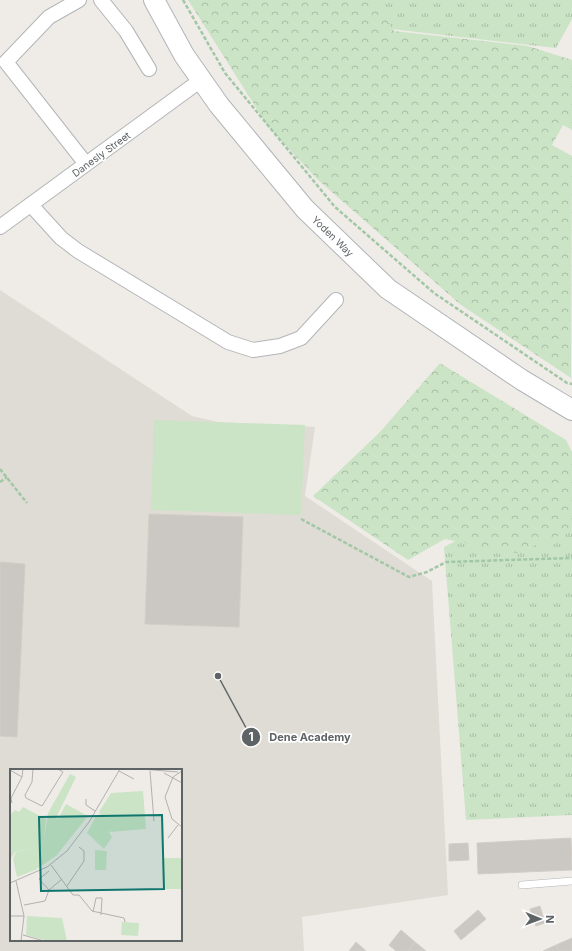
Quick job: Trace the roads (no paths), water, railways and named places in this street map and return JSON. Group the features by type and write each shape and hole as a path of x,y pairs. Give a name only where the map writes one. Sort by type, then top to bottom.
{"main road":[{"name":"Yoden Way","path":"154,0 184,55 219,105 305,209 388,289 522,380 572,410"}],"street":[{"path":"80,0 49,17 3,61 86,164"},
{"path":"102,0 126,31 149,69"},
{"name":"Danesly Street","path":"0,227 201,80"},
{"path":"31,204 62,238 78,251 228,342 253,350 280,346 301,338 336,300"}],"lane":[{"path":"522,885 572,881"}],"place":[{"name":"Dene Academy","path":"218,676"}]}
